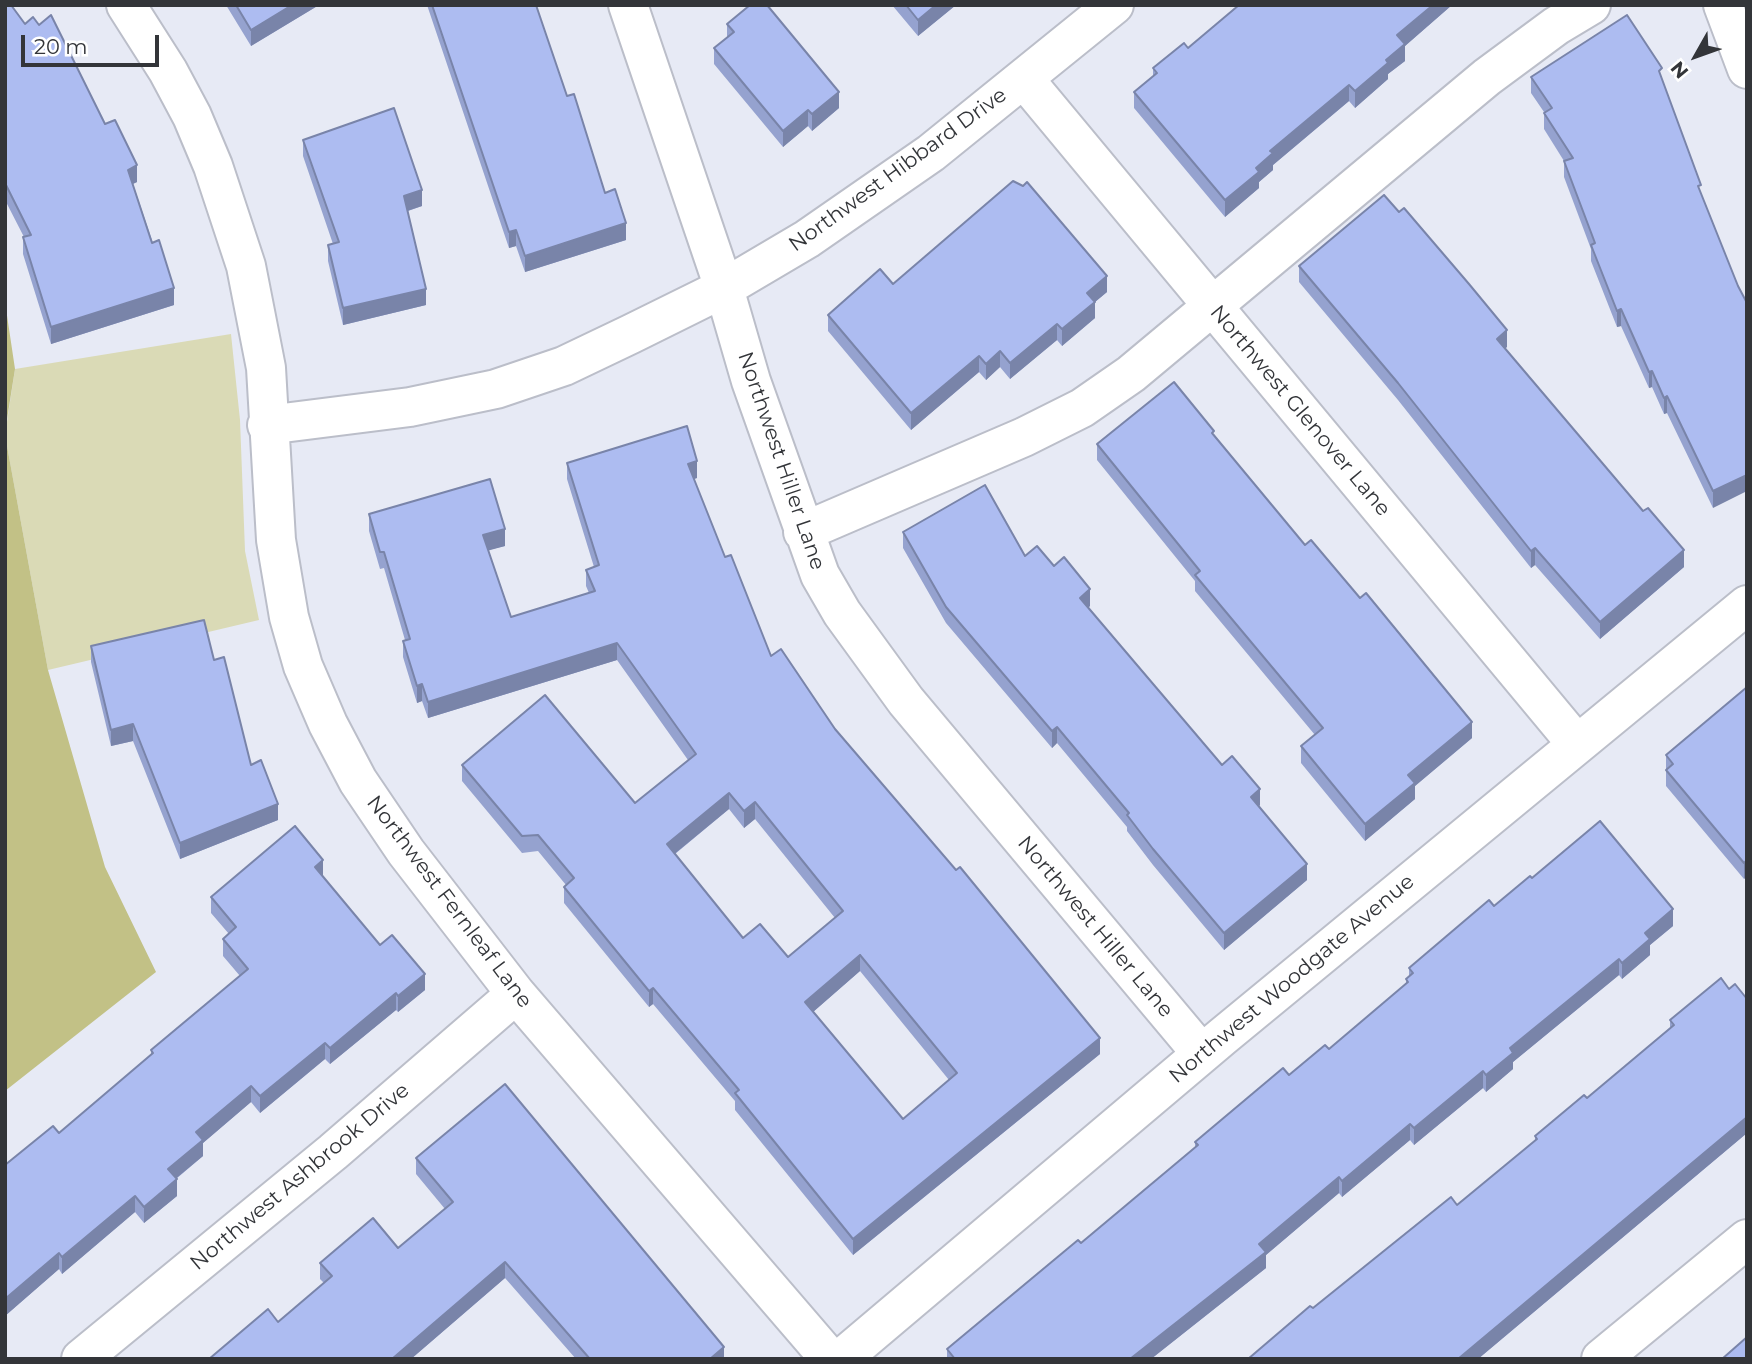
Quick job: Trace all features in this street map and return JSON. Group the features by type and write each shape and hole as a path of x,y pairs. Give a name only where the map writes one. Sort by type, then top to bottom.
{"street":[{"name":"Northwest Fernleaf Lane","path":"126,5 168,71 192,116 231,215 258,321 266,368 267,425 276,540 289,617 303,666 328,724 358,781 400,842 516,994 830,1359"},
{"name":"Northwest Hibbard Drive","path":"267,425 410,407 496,388 564,366 723,288 807,239 871,195 1024,79 1114,5"},
{"path":"803,531 1024,437 1082,408 1131,374 1213,307 1486,77 1591,5"},
{"path":"1723,5 1747,69"},
{"name":"Northwest Hiller Lane","path":"635,9 751,381 820,575 842,613 906,701 1202,1054"},
{"name":"Northwest Glenover Lane","path":"1024,79 1576,743"},
{"name":"Northwest Woodgate Avenue","path":"841,1359 1202,1054 1576,743 1747,605"},
{"name":"Northwest Ashbrook Drive","path":"81,1359 333,1152 516,994"},
{"path":"1601,1359 1747,1239"}],"green space":[{"path":"231,334 240,420 245,551 259,620 48,670 5,435 15,369"}],"shaded area":[{"path":"5,302 15,369 5,432"},
{"path":"5,435 48,670 105,867 156,972 5,1091"}],"building":[{"path":"5,5 11,5 25,24 33,17 39,25 51,15 105,124 115,120 137,165 128,170 152,243 159,240 174,288 51,327 23,237 31,235 5,183"},
{"path":"236,5 292,5 251,30"},
{"path":"432,5 536,5 567,96 574,94 605,193 615,189 626,223 525,256 516,230 509,232"},
{"path":"750,5 767,5 839,92 812,114 808,110 783,131 714,48 734,32 727,24"},
{"path":"906,5 936,5 918,20"},
{"path":"1239,5 1433,5 1397,35 1405,44 1386,60 1388,63 1355,91 1349,85 1270,151 1273,153 1256,168 1259,172 1225,200 1134,92 1157,73 1153,68 1184,43 1188,48"},
{"path":"1627,15 1662,68 1659,71 1701,185 1698,186 1747,303 1747,475 1713,491 1667,396 1664,398 1652,371 1649,372 1621,309 1617,311 1591,245 1595,243 1564,161 1573,158 1544,113 1552,108 1531,77"},
{"path":"394,108 422,190 404,196 426,289 343,308 328,245 339,242 303,140"},
{"path":"1013,181 1023,186 1027,182 1107,276 1087,293 1095,302 1062,329 1057,324 1010,363 1000,351 986,364 979,356 911,413 828,315 880,269 893,284"},
{"path":"1384,195 1399,212 1404,208 1469,284 1507,330 1497,339 1643,511 1648,508 1684,550 1600,622 1535,548 1531,551 1398,383 1299,266"},
{"path":"1174,382 1214,431 1212,433 1305,545 1311,540 1360,598 1366,593 1472,722 1408,775 1415,783 1365,824 1301,746 1323,728 1195,575 1200,571 1097,444"},
{"path":"687,426 697,461 688,464 725,557 731,555 771,656 781,649 835,729 956,870 960,867 1100,1038 853,1239 735,1093 739,1090 653,988 649,991 564,887 574,878 538,835 522,836 462,765 545,695 635,803 696,754 617,643 428,702 422,684 417,686 403,641 410,639 384,552 380,552 369,514 490,479 505,529 483,535 511,617 595,591 586,570 599,565 567,463","holes":["729,793 744,811 755,802 843,911 788,957 760,924 743,938 667,844","860,955 957,1073 903,1119 805,1002"]},
{"path":"985,485 1025,556 1037,546 1054,566 1064,557 1090,589 1080,598 1222,765 1232,756 1260,789 1251,797 1307,864 1224,933 1153,849 1127,815 1129,813 1057,727 1052,731 946,607 903,532"},
{"path":"204,620 214,660 224,657 251,765 261,760 278,804 180,843 133,724 111,730 91,646"},
{"path":"1747,687 1747,860 1744,863 1666,770 1673,764 1666,755"},
{"path":"1600,821 1673,909 1645,933 1650,939 1622,963 1619,959 1510,1048 1513,1053 1486,1075 1483,1071 1414,1128 1410,1124 1342,1181 1339,1177 1259,1244 1266,1252 1130,1359 955,1359 947,1349 1078,1240 1081,1243 1198,1145 1195,1142 1283,1068 1289,1075 1325,1045 1329,1049 1408,982 1406,979 1413,973 1409,968 1489,900 1494,906"},
{"path":"295,826 323,860 315,867 380,945 392,935 425,974 398,996 396,993 330,1048 325,1043 260,1096 251,1086 196,1132 203,1140 168,1169 177,1179 144,1207 135,1196 62,1257 59,1253 5,1299 5,1165 53,1126 59,1133 153,1053 151,1050 248,969 223,939 236,927 211,897"},
{"path":"1721,978 1729,989 1735,984 1747,999 1747,1117 1458,1359 1248,1359 1310,1306 1313,1308 1451,1197 1457,1205 1537,1139 1535,1136 1584,1095 1587,1098 1674,1025 1670,1020"},
{"path":"505,1084 724,1347 710,1359 590,1359 505,1262 392,1359 209,1359 268,1309 278,1322 332,1276 320,1263 373,1218 398,1248 453,1202 416,1158"},
{"path":"1747,1337 1747,1359 1722,1359"}]}
